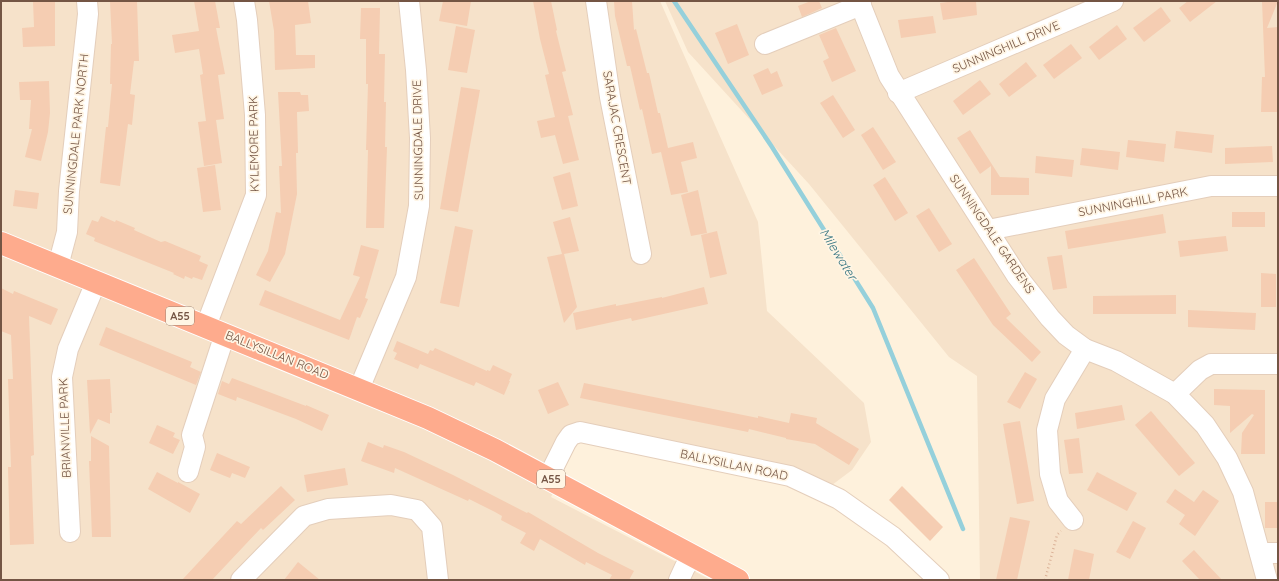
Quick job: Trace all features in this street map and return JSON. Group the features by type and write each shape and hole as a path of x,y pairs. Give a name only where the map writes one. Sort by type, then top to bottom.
{"highway":[{"name":"BALLYSILLAN ROAD","path":"1,243 428,418 495,450 738,580"}],"street":[{"name":"SUNNINGDALE PARK NORTH","path":"58,266 67,232 69,191 87,22 87,1"},
{"name":"KYLEMORE PARK","path":"188,472 195,447 192,435 216,330 256,195 255,115 244,1"},
{"name":"SUNNINGDALE DRIVE","path":"359,389 406,277 419,206 420,138 416,70 409,1"},
{"name":"SARAJAC CRESCENT","path":"596,1 610,97 641,254"},
{"name":"SUNNINGHILL DRIVE","path":"898,92 1113,1"},
{"name":"SUNNINGDALE GARDENS","path":"860,3 888,76 1017,276 1050,318 1066,335 1085,349 1116,361 1175,394 1205,425 1227,458 1269,553 1267,580"},
{"path":"764,44 860,3"},
{"name":"SUNNINGHILL PARK","path":"988,230 1211,186 1278,186"},
{"name":"BRIANVILLE PARK","path":"70,532 62,377 68,349 96,282"},
{"path":"1073,520 1058,500 1050,474 1047,430 1055,399 1085,349"},
{"path":"1175,394 1200,370 1211,364 1278,364"},
{"name":"BALLYSILLAN ROAD","path":"548,478 566,442 572,435 580,432 790,476 839,499 893,538 939,580"},
{"path":"241,580 304,516 328,509 391,505 418,510 432,527 438,580"},
{"path":"679,580 685,567 693,556"}],"path":[{"path":"1045,580 1058,535 1073,520"}],"shaded area":[{"path":"1,1 660,1 758,222 767,311 864,403 871,442 852,470 824,491 578,441 551,497 711,580 1,580"},
{"path":"665,1 1278,1 1278,580 980,580 977,376 949,357 809,184 688,52"}],"building":[{"path":"33,1 55,1 55,46 23,47 22,28 34,27"},
{"path":"110,1 137,1 139,61 134,61 130,94 135,95 132,125 128,124 120,186 100,183 106,127 108,127 112,84 110,84 112,44"},
{"path":"194,1 215,1 220,28 216,28 225,74 218,75 224,119 216,120 222,163 204,166 198,122 206,121 200,75 203,74 199,49 175,53 172,35 199,31"},
{"path":"269,1 308,1 311,23 295,25 296,55 315,55 315,68 275,70 274,31"},
{"path":"443,1 471,1 467,26 439,21"},
{"path":"533,1 551,1 556,31 566,71 562,72 573,115 568,116 579,160 563,164 555,135 541,138 537,121 555,117 545,75 549,74 540,39"},
{"path":"614,1 632,1 634,30 636,29 647,73 649,73 668,148 693,142 697,158 681,162 688,192 671,195 661,152 652,154 642,109 640,110 630,66 627,66 615,16"},
{"path":"811,1 819,1 822,8 802,17 798,6"},
{"path":"976,1 977,15 943,20 940,3"},
{"path":"1188,1 1217,1 1190,22 1179,8"},
{"path":"1262,1 1278,1 1267,28 1278,27 1278,112 1261,112 1262,77 1265,77"},
{"path":"1161,7 1171,21 1144,42 1133,28"},
{"path":"361,8 380,8 379,54 385,54 384,102 386,102 385,147 387,147 384,228 366,228 368,84 366,84 366,39 360,39"},
{"path":"933,16 936,33 901,38 898,20"},
{"path":"737,24 749,55 728,64 715,33"},
{"path":"1117,25 1127,39 1099,60 1089,47"},
{"path":"456,26 475,30 467,73 448,70"},
{"path":"836,28 856,71 832,82 823,61 829,58 819,35"},
{"path":"1071,44 1082,58 1054,79 1043,65"},
{"path":"1026,62 1037,76 1009,97 999,84"},
{"path":"768,68 771,74 777,71 783,86 762,95 753,75"},
{"path":"980,80 991,94 963,115 953,101"},
{"path":"49,81 50,113 48,132 41,161 25,157 32,129 29,129 31,100 20,100 19,82"},
{"path":"461,87 480,90 458,212 440,209"},
{"path":"278,92 300,92 301,95 308,95 309,111 297,112 297,194 285,254 270,282 256,275 268,251 276,212 281,213 279,166 282,166"},
{"path":"833,95 855,130 843,138 820,103"},
{"path":"873,127 896,162 883,170 861,135"},
{"path":"970,130 1000,177 1029,178 1029,195 991,195 991,166 980,174 957,138"},
{"path":"1176,131 1214,135 1212,153 1174,148"},
{"path":"1128,140 1166,144 1164,162 1126,157"},
{"path":"1272,146 1273,162 1225,164 1225,148"},
{"path":"1082,148 1120,152 1118,170 1080,165"},
{"path":"1036,156 1074,160 1072,177 1035,173"},
{"path":"215,165 221,210 203,212 197,168"},
{"path":"570,172 578,206 562,210 553,177"},
{"path":"885,177 908,213 895,221 873,185"},
{"path":"15,190 39,193 37,209 13,206"},
{"path":"698,190 707,233 691,236 681,195"},
{"path":"929,208 952,244 939,252 916,216"},
{"path":"1232,212 1265,212 1265,227 1232,227"},
{"path":"1163,214 1166,233 1068,249 1065,231"},
{"path":"101,216 115,222 116,220 135,228 134,230 161,242 165,241 201,256 199,261 208,265 202,280 193,277 192,279 185,276 184,279 173,274 174,273 94,241 95,238 86,234 92,220 98,222"},
{"path":"570,217 579,251 564,254 577,307 564,323 547,257 562,254 553,222"},
{"path":"455,226 473,230 459,307 440,303"},
{"path":"717,231 727,274 710,278 701,235"},
{"path":"1226,236 1228,251 1180,257 1178,241"},
{"path":"361,245 379,250 365,298 368,299 360,318 357,317 349,340 259,305 265,290 340,320 360,277 353,275"},
{"path":"1062,255 1067,288 1053,290 1047,257"},
{"path":"974,258 1011,314 1006,318 1041,352 1032,362 993,325 956,270"},
{"path":"1261,273 1276,274 1276,307 1261,307"},
{"path":"704,287 708,304 632,321 631,318 576,330 573,313 616,304 616,306 662,298"},
{"path":"1,288 13,294 14,291 58,309 51,325 29,316 34,455 31,456 34,544 10,545 8,467 11,467 8,379 13,379 11,335 1,331"},
{"path":"1176,295 1176,314 1093,314 1093,296"},
{"path":"1188,310 1256,313 1255,330 1188,327"},
{"path":"106,327 192,362 190,367 201,372 196,385 99,345"},
{"path":"397,341 428,354 430,350 433,351 435,348 487,371 490,371 493,365 512,374 510,381 504,395 476,382 474,386 420,364 418,369 394,359 397,353 393,351"},
{"path":"1025,372 1037,379 1020,409 1007,402"},
{"path":"232,378 329,415 322,431 296,419 237,397 236,401 218,394 222,381 229,384"},
{"path":"110,379 112,413 110,413 110,424 98,419 90,434 87,380"},
{"path":"558,382 569,405 548,414 538,390"},
{"path":"584,383 789,423 791,413 817,418 816,423 859,449 849,465 815,444 786,439 749,429 748,432 580,398"},
{"path":"1214,389 1265,390 1265,454 1241,454 1242,433 1254,415 1252,414 1230,433 1230,406 1214,405"},
{"path":"1122,405 1125,420 1077,429 1075,413"},
{"path":"1151,411 1195,463 1179,476 1135,425"},
{"path":"1020,421 1034,501 1017,504 1003,424"},
{"path":"157,425 175,433 173,437 180,440 173,454 149,443"},
{"path":"91,436 109,446 111,537 92,537 89,461 91,461"},
{"path":"1079,438 1083,473 1069,474 1064,440"},
{"path":"368,442 383,448 384,445 404,452 453,475 527,513 528,512 598,553 634,571 629,580 609,580 612,575 586,562 585,565 540,539 534,551 520,543 526,533 501,520 502,516 495,512 469,499 468,501 395,468 394,473 361,461"},
{"path":"217,453 250,467 245,478 232,473 230,478 210,470"},
{"path":"345,468 348,485 307,492 304,475"},
{"path":"157,472 200,494 190,513 148,489"},
{"path":"1097,472 1137,493 1127,511 1087,490"},
{"path":"281,486 295,500 263,530 261,528 212,580 182,580 237,521 241,524"},
{"path":"902,486 943,527 930,541 889,500"},
{"path":"1175,489 1194,502 1203,490 1219,501 1195,536 1179,524 1185,515 1166,502"},
{"path":"1265,502 1278,502 1278,528 1265,528"},
{"path":"1010,517 1030,521 1017,580 996,580"},
{"path":"1133,521 1146,528 1130,559 1116,552"},
{"path":"1074,549 1094,554 1089,580 1068,580"},
{"path":"1194,550 1222,580 1200,580 1182,561"},
{"path":"298,562 320,580 284,580"}],"waterway":[{"name":"Milewater","path":"674,1 772,147 873,308 963,529"}]}
